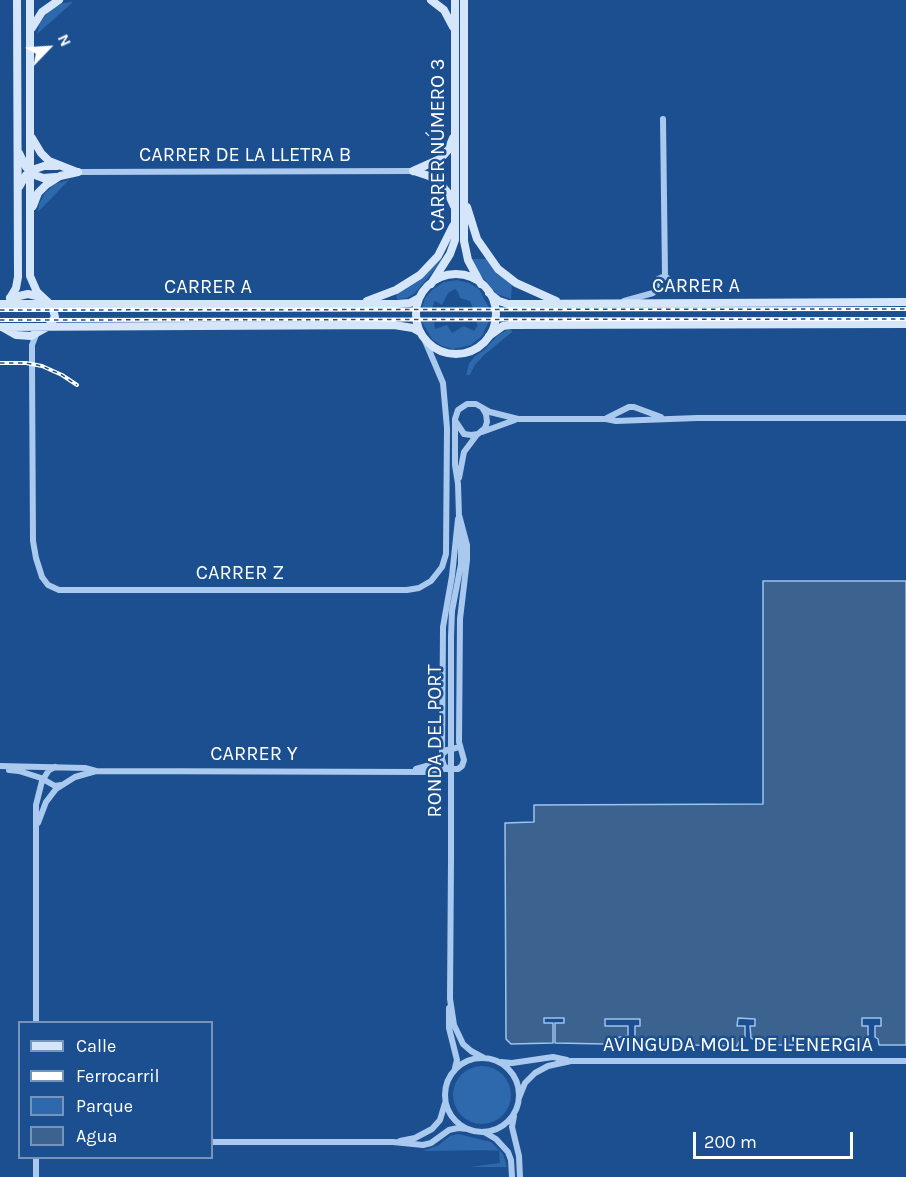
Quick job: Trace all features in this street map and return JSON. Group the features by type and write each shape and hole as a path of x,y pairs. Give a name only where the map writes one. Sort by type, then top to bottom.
{"main road":[{"path":"1,326 21,336 36,335 49,326 55,315 51,304 34,287 30,276 30,0"},
{"path":"41,0 51,0"},
{"path":"30,35 41,13 59,0"},
{"path":"431,0 444,10 455,32"},
{"name":"CARRER NÚMERO 3","path":"431,284 453,246 456,129 455,0"},
{"name":"CARRER NÚMERO 3","path":"464,0 465,250 470,265 482,284"},
{"path":"10,298 16,288 18,277 19,2"},
{"path":"413,171 435,163 444,155 456,129"},
{"path":"31,135 41,153 49,160 78,172"},
{"path":"18,151 31,172 43,178 78,172"},
{"path":"18,190 23,179 31,172 44,166 60,166"},
{"path":"413,171 439,182 448,193 455,210"},
{"path":"31,212 38,193 60,176"},
{"path":"465,201 477,239 498,268 516,283 562,303"},
{"path":"357,304 396,290 420,275 438,256 455,220"},
{"path":"457,274 468,276 482,284 489,293 496,314 489,336 471,352 455,355 437,350 421,334 415,316 419,298 431,284 446,276 457,274"},
{"name":"CARRER A","path":"489,293 502,303 906,302"},
{"path":"0,304 10,298 26,294 42,297"},
{"name":"CARRER A","path":"51,304 357,304 406,303 419,298"},
{"path":"0,304 51,304"},
{"name":"CARRER A","path":"489,336 503,326 510,325 906,324"},
{"name":"CARRER A","path":"49,326 394,325 412,328 421,334"},
{"path":"1,326 49,326"}],"street":[{"path":"663,119 665,276"},
{"name":"CARRER DE LA LLETRA B","path":"78,172 413,171"},
{"path":"665,276 671,280 671,288 677,302"},
{"path":"618,303 653,293 657,289 658,279 665,276"},
{"name":"CARRER Z","path":"36,335 32,345 33,533 38,565 48,585 59,590 407,590 419,588 431,581 442,567 446,554 447,429 443,383 421,334"},
{"path":"458,484 455,465 457,413 464,405 472,403 490,412 518,418 606,418 616,421 646,421 664,418 906,418"},
{"path":"458,484 464,452 470,441 487,425 487,417 481,407"},
{"path":"606,418 629,407 664,418"},
{"path":"456,422 464,434 471,435 518,418"},
{"name":"RONDA DEL PORT","path":"450,999 451,637 452,611 461,557 458,484"},
{"path":"459,515 467,551 460,620 459,742 464,760 462,766 455,770 442,764 443,627 459,515"},
{"path":"412,771 430,765 452,748 458,749 463,754"},
{"path":"36,1021 36,801 48,772 57,767"},
{"path":"36,829 46,802 66,776 57,767"},
{"path":"1,769 57,767 96,771"},
{"path":"1,769 19,771 55,786 96,771"},
{"name":"CARRER Y","path":"96,771 425,772 449,769"},
{"path":"450,999 454,1025 460,1040 471,1051 508,1070 513,1076 519,1098"},
{"path":"393,1142 415,1138 432,1129 440,1120 446,1102 446,1087 457,1060 448,1023 450,999"},
{"path":"453,1072 472,1060 512,1063 553,1057 571,1061"},
{"path":"520,1177 519,1156 512,1126 514,1112 525,1083 535,1073 548,1066 571,1061"},
{"name":"AVINGUDA MOLL DE L'ENERGIA","path":"571,1061 906,1061"},
{"path":"446,1102 453,1118 468,1129"},
{"path":"484,1132 504,1124 514,1112"},
{"path":"213,1142 393,1142 413,1145 427,1144 449,1130 468,1129 484,1132 496,1139 508,1152 512,1177"},
{"path":"36,1159 36,1177"}],"green space":[{"path":"72,2 37,34 40,23 49,11 63,3"},
{"path":"69,180 38,212 39,204 45,193 55,184"},
{"path":"438,259 443,260 415,293 407,298 397,299 396,292"},
{"path":"471,259 487,259 512,283 511,299 497,294 479,273"},
{"path":"457,280 479,289 489,308 473,308 470,301 460,298 455,289 448,293 442,305 435,301 432,308 422,308 425,298 432,290 444,282"},
{"path":"475,321 489,321 482,336 471,345 453,349 442,346 432,339 422,322 434,322 435,329 447,325 452,333 464,326 474,331 478,325"},
{"path":"511,328 512,332 484,355 474,366 470,375 466,375 469,364 475,356 498,335"},
{"path":"482,1066 493,1068 506,1079 511,1095 509,1106 498,1119 482,1124 471,1122 458,1111 453,1095 455,1084 466,1071"},
{"path":"458,1134 491,1142 499,1150 423,1151"},
{"path":"499,1150 503,1154 507,1167 470,1167 500,1163"}],"water":[{"path":"763,581 906,581 906,1045 879,1045 875,1037 875,1026 881,1026 881,1018 862,1018 862,1026 868,1026 868,1036 865,1038 864,1045 763,1045 751,1038 750,1026 755,1026 755,1019 738,1018 737,1026 745,1026 745,1037 741,1038 737,1046 641,1044 635,1039 635,1026 640,1026 640,1019 605,1019 605,1026 628,1026 628,1036 613,1038 605,1044 555,1043 555,1023 564,1023 564,1018 544,1018 544,1023 553,1023 553,1043 511,1044 506,1039 505,823 534,822 534,805 763,804"}],"railway":[{"path":"0,310 906,309"},
{"path":"0,320 906,319"},
{"path":"0,363 26,363 42,366 77,385"}]}
